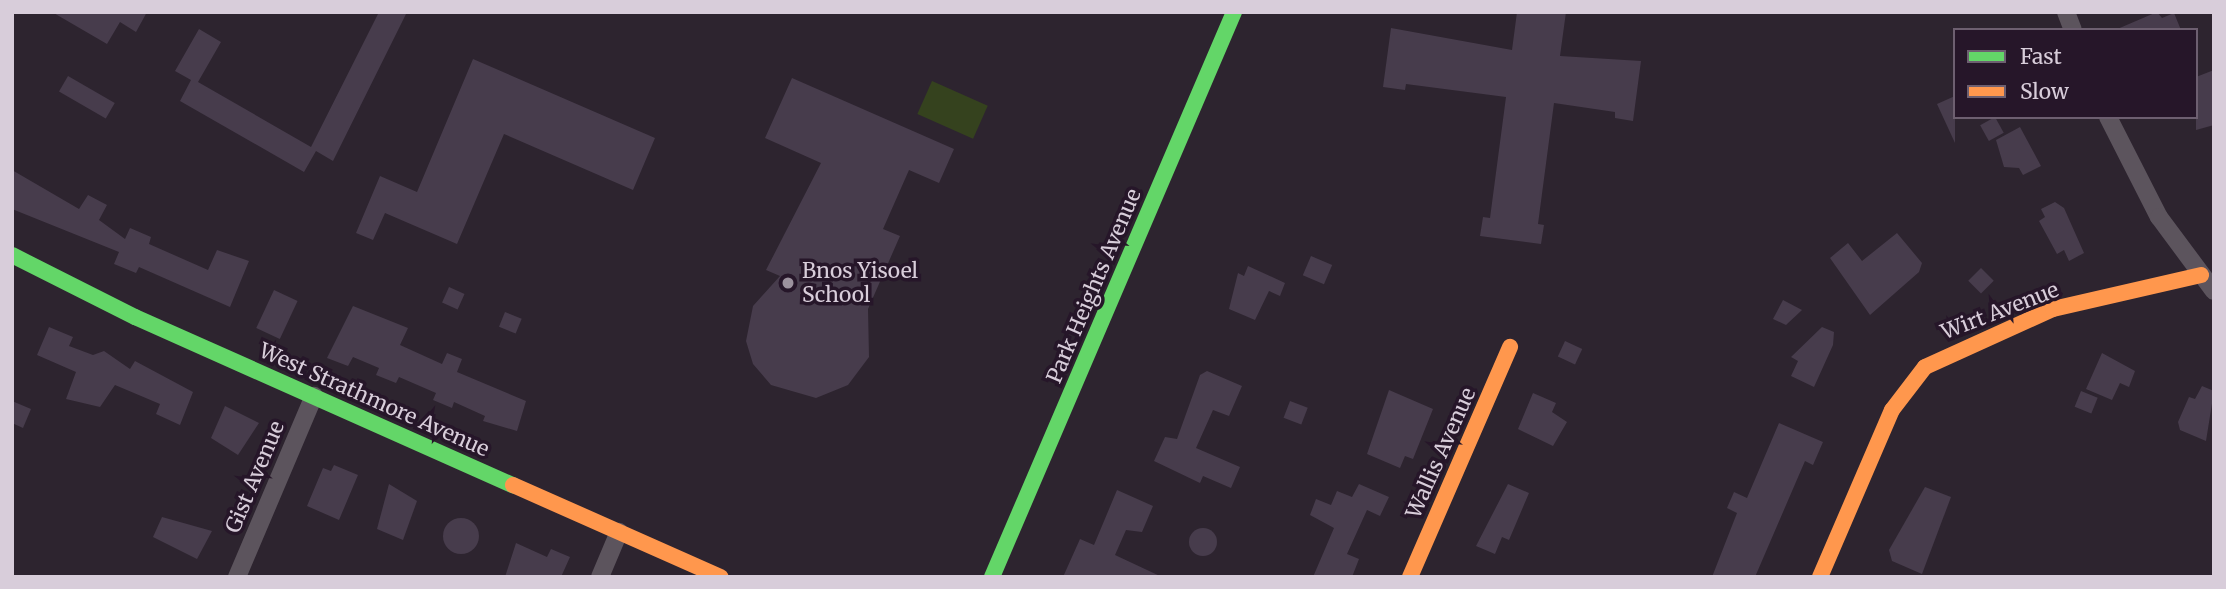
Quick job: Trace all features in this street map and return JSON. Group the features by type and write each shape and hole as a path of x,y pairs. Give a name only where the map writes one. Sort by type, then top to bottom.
{"street":[{"name":"Park Heights Avenue","path":"992,577 1234,12"},
{"path":"2109,119 2159,217 2214,290"},
{"name":"West Strathmore Avenue","path":"14,260 721,577"},
{"name":"Wirt Avenue","path":"1820,577 1892,410 1925,367 2053,309 2201,275"},
{"name":"Wallis Avenue","path":"1410,577 1510,347"},
{"name":"Gist Avenue","path":"237,577 314,396"},
{"path":"600,577 619,532"}],"green space":[{"path":"932,81 988,106 973,139 917,114"}],"building":[{"path":"52,12 147,12 136,32 120,22 107,44"},
{"path":"379,12 407,12 333,161 316,151 304,172 180,101 191,80 175,71 199,29 221,42 198,82 311,147"},
{"path":"1517,12 1566,12 1560,56 1641,61 1633,121 1615,118 1615,112 1554,103 1538,224 1544,225 1541,244 1480,236 1483,217 1490,218 1506,97 1406,84 1405,90 1383,87 1391,28 1512,50"},
{"path":"2157,12 2162,18 2174,13 2180,28 2120,28"},
{"path":"473,59 655,138 633,190 504,134 457,244 385,213 373,240 356,233 380,176 417,192"},
{"path":"2214,70 2214,125 2196,130 2198,119 2198,76"},
{"path":"68,76 115,103 106,119 59,92"},
{"path":"792,78 954,149 939,183 909,170 883,229 900,236 868,309 869,357 848,385 816,398 771,385 753,364 746,341 753,306 780,276 766,270 821,163 765,138"},
{"path":"1953,97 1955,143 1937,104"},
{"path":"1996,119 2004,133 1989,141 1980,125"},
{"path":"2020,127 2041,166 2023,175 2019,168 2004,167 1996,140"},
{"path":"12,170 79,209 88,195 107,205 99,220 125,239 130,228 151,237 149,244 208,270 217,250 249,261 230,307 139,267 136,273 114,264 119,252 12,209"},
{"path":"2055,202 2064,208 2084,253 2069,261 2064,250 2057,254 2039,221 2045,217 2041,209"},
{"path":"1897,233 1922,263 1919,272 1870,315 1830,258 1848,243 1862,261"},
{"path":"1311,256 1332,265 1324,284 1303,275"},
{"path":"1248,266 1285,283 1280,296 1269,291 1255,320 1229,309 1238,273 1244,276"},
{"path":"1981,268 1994,281 1981,293 1968,281"},
{"path":"449,287 465,294 458,309 442,303"},
{"path":"274,290 298,301 280,339 256,328"},
{"path":"1783,300 1802,310 1786,325 1773,319"},
{"path":"353,306 408,328 400,345 442,364 447,353 462,359 457,372 526,401 517,431 483,421 485,416 454,402 452,408 433,400 436,393 399,377 396,383 376,375 379,368 353,357 348,366 327,358"},
{"path":"505,312 522,319 516,334 499,327"},
{"path":"49,327 73,337 69,346 93,355 104,351 130,369 135,361 193,392 180,425 156,414 160,404 115,385 100,407 66,399 76,372 37,355"},
{"path":"1822,327 1834,332 1833,345 1814,387 1791,376 1798,361 1791,357"},
{"path":"1565,341 1582,349 1575,364 1558,356"},
{"path":"2102,353 2135,371 2129,387 2120,383 2112,400 2086,389"},
{"path":"1207,371 1242,386 1229,416 1213,410 1196,448 1240,467 1231,488 1203,476 1200,483 1154,461 1165,437 1177,439 1200,375"},
{"path":"2202,386 2214,391 2206,441 2180,430 2178,422 2189,397 2195,399"},
{"path":"1389,390 1433,409 1413,459 1405,456 1400,468 1367,454"},
{"path":"2081,391 2098,398 2091,414 2075,407"},
{"path":"1533,393 1556,403 1552,412 1567,422 1553,446 1518,429"},
{"path":"12,401 31,409 23,428 12,423"},
{"path":"1290,401 1308,408 1301,425 1284,418"},
{"path":"225,406 259,423 238,455 211,438"},
{"path":"1779,423 1823,442 1813,465 1805,461 1755,577 1712,577 1737,513 1727,508 1734,492 1747,498"},
{"path":"334,465 358,475 339,520 307,506 323,468 331,471"},
{"path":"389,484 417,501 403,540 377,529"},
{"path":"1359,484 1389,497 1380,516 1367,510 1347,554 1359,559 1352,577 1313,577 1334,528 1310,515 1316,499 1331,505 1337,491 1352,497"},
{"path":"1508,484 1529,493 1509,540 1502,537 1495,554 1476,546"},
{"path":"1925,487 1951,497 1922,574 1892,561 1889,550"},
{"path":"1117,490 1153,506 1142,532 1126,530 1115,555 1162,577 1063,577 1080,539 1094,545"},
{"path":"162,517 212,531 197,559 153,537"},
{"path":"461,518 474,523 479,536 474,549 461,554 448,549 443,536 448,523"},
{"path":"1203,528 1213,532 1217,542 1213,552 1203,556 1193,552 1189,542 1193,532"},
{"path":"516,543 547,557 551,549 570,557 561,577 505,577"}],"traffic: fast":[{"path":"992,577 1234,12"},
{"path":"12,255 135,317 513,485"}],"traffic: slow":[{"path":"1820,577 1892,410 1925,367 2053,309 2201,275"},
{"path":"1410,577 1510,347"},
{"path":"513,485 721,577"}],"place":[{"name":"Bnos Yisoel School","path":"788,283"}]}
